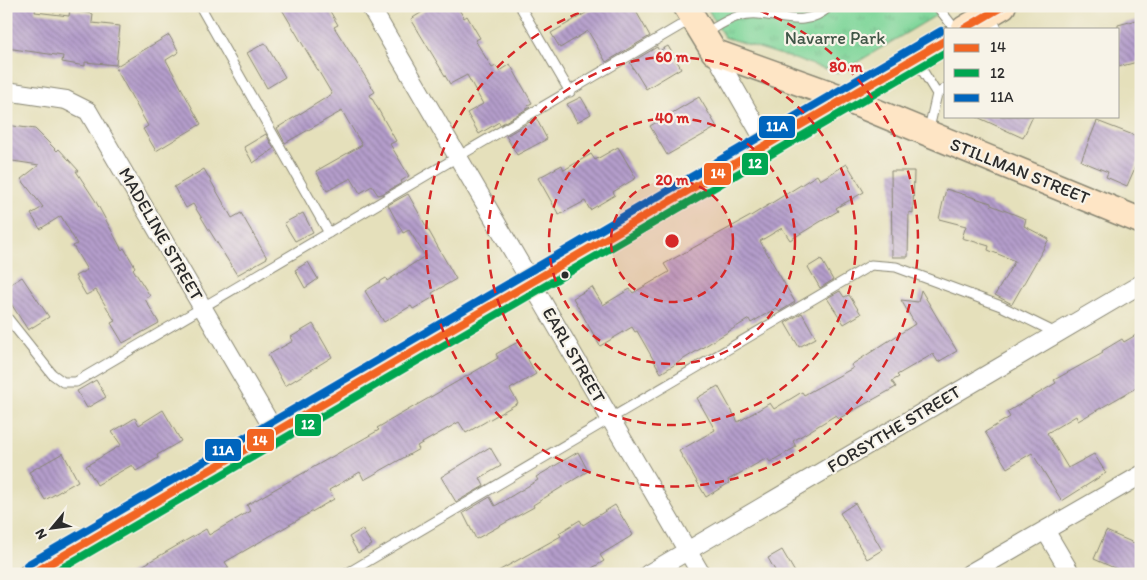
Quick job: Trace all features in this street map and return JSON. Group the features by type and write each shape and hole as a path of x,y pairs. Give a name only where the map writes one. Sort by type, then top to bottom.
{"street":[{"name":"EARL STREET","path":"370,6 701,574"},
{"path":"967,28 997,16"},
{"name":"STILLMAN STREET","path":"699,28 844,99 1141,221"},
{"path":"699,28 766,145"},
{"path":"32,574 944,41"},
{"name":"MADELINE STREET","path":"6,91 66,100 88,111 275,432"},
{"name":"FORSYTHE STREET","path":"648,574 1141,284"},
{"path":"969,574 1141,475"},
{"path":"1046,530 1070,574"}],"lane":[{"path":"200,6 329,233"},
{"path":"520,6 570,92"},
{"path":"6,316 52,374 63,382 76,382 570,92 699,28 740,15 804,20 830,6"},
{"path":"937,6 954,28"},
{"path":"914,58 937,94"},
{"path":"928,133 937,94 944,89"},
{"path":"346,574 871,265 896,267 1001,306 1056,333"}],"green space":[{"name":"Navarre Park","path":"706,6 952,6 839,73 724,37"}],"building":[{"path":"10,6 36,6 35,12 69,16 70,10 93,14 92,23 120,26 116,65 85,62 85,66 62,62 63,56 6,48"},
{"path":"280,6 327,6 338,25 334,27 375,92 370,95 396,141 390,144 409,176 401,181 402,183 378,195 372,186 360,193 351,178 327,191 316,171 362,145 342,111 285,143 277,128 332,94"},
{"path":"432,6 457,6 464,18 467,16 480,38 475,40 492,68 496,66 499,71 510,64 532,103 528,105 530,107 500,125 499,122 479,134 467,113 483,104 467,75 450,84 411,19"},
{"path":"598,6 633,6 650,36 606,62 588,31 560,48 551,33"},
{"path":"1141,19 1141,61 1120,66 1120,28 1118,28 1118,25"},
{"path":"169,35 179,52 166,60 201,124 156,151 143,129 148,126 115,67"},
{"path":"265,43 285,77 267,88 247,53"},
{"path":"668,46 681,68 646,89 630,63 657,47 659,51"},
{"path":"581,97 591,114 577,122 567,104"},
{"path":"699,97 717,127 667,155 650,126"},
{"path":"536,118 547,139 517,155 506,136"},
{"path":"979,118 1032,118 1023,138"},
{"path":"1097,121 1141,138 1141,154 1127,186 1106,177 1108,172 1081,161"},
{"path":"6,125 35,129 57,151 59,149 79,171 76,171 95,200 122,250 124,248 135,267 133,269 150,296 145,299 159,323 123,343 111,323 115,321 96,290 86,295 75,276 87,270 73,246 77,244 61,216 40,229 31,214 43,207 21,179 39,165 6,160"},
{"path":"266,134 274,149 253,163 244,147"},
{"path":"618,147 636,178 613,192 615,195 590,210 585,201 559,215 538,178 562,165 564,170 591,154 595,160"},
{"path":"847,164 864,192 836,208 838,211 790,240 782,228 760,241 795,302 779,312 776,308 751,323 749,319 661,373 637,331 635,332 632,327 600,346 573,298 592,287 603,305 630,289 633,293 669,272 664,264 749,217 817,175 820,180"},
{"path":"204,169 232,218 241,213 267,258 237,275 193,204 186,208 174,187"},
{"path":"891,171 914,171 913,213 909,212 908,257 892,257"},
{"path":"946,189 991,203 991,205 1026,219 1024,226 1049,239 1012,304 995,295 1015,261 988,250 989,246 962,238 966,226 939,219"},
{"path":"408,194 456,279 432,293 434,297 413,309 411,306 384,322 365,291 386,278 387,281 425,256 409,230 403,233 388,205"},
{"path":"303,213 313,232 295,241 284,223"},
{"path":"821,259 833,280 820,288 808,267"},
{"path":"308,262 318,279 305,288 295,270"},
{"path":"22,277 49,317 28,330 6,296 6,287"},
{"path":"921,290 957,351 938,362 933,354 897,375 899,377 892,381 896,387 838,419 836,415 793,441 796,447 770,462 767,458 728,480 729,483 706,497 679,451 715,430 697,398 718,386 738,422 770,403 774,409 802,392 804,395 853,368 851,365 915,324 901,300 918,302"},
{"path":"840,291 844,297 849,295 861,314 844,324 827,298"},
{"path":"802,313 816,338 799,347 785,323"},
{"path":"313,324 332,357 285,386 268,355 293,341 291,337"},
{"path":"1141,332 1141,385 1078,421 1076,416 1047,433 1068,468 1094,454 1106,473 1062,501 1032,453 1007,468 985,432 1010,417 1007,412 1056,383 1054,380 1103,353 1102,351 1122,339 1124,342"},
{"path":"518,342 536,374 510,389 518,403 466,433 459,422 417,446 419,449 364,480 360,472 329,490 334,499 225,562 229,568 218,574 128,574 206,529 209,535 250,511 247,505 379,430 377,428 498,358 496,354"},
{"path":"96,380 106,397 87,408 77,391"},
{"path":"163,410 181,441 157,455 158,458 136,471 132,465 97,485 86,466 121,445 112,432 135,418 139,425"},
{"path":"490,447 501,466 480,478 484,486 456,502 441,477"},
{"path":"578,452 588,471 533,505 534,507 476,539 463,513 490,497 495,506 538,480 536,477"},
{"path":"63,453 78,481 45,500 29,472"},
{"path":"855,503 882,550 867,559 840,513"},
{"path":"615,505 633,535 600,555 604,561 582,574 493,574 561,536 559,533 580,520 583,525"},
{"path":"362,529 372,545 358,553 349,537"},
{"path":"1106,531 1141,546 1141,574 1128,574 1094,559"},
{"path":"782,550 796,574 777,574 768,558"}],"transit line":[{"name":"14","path":"966,28 1003,6"},
{"name":"11A","path":"27,565 941,31"},
{"name":"14","path":"32,574 944,41"},
{"name":"12","path":"52,574 944,53"}]}
